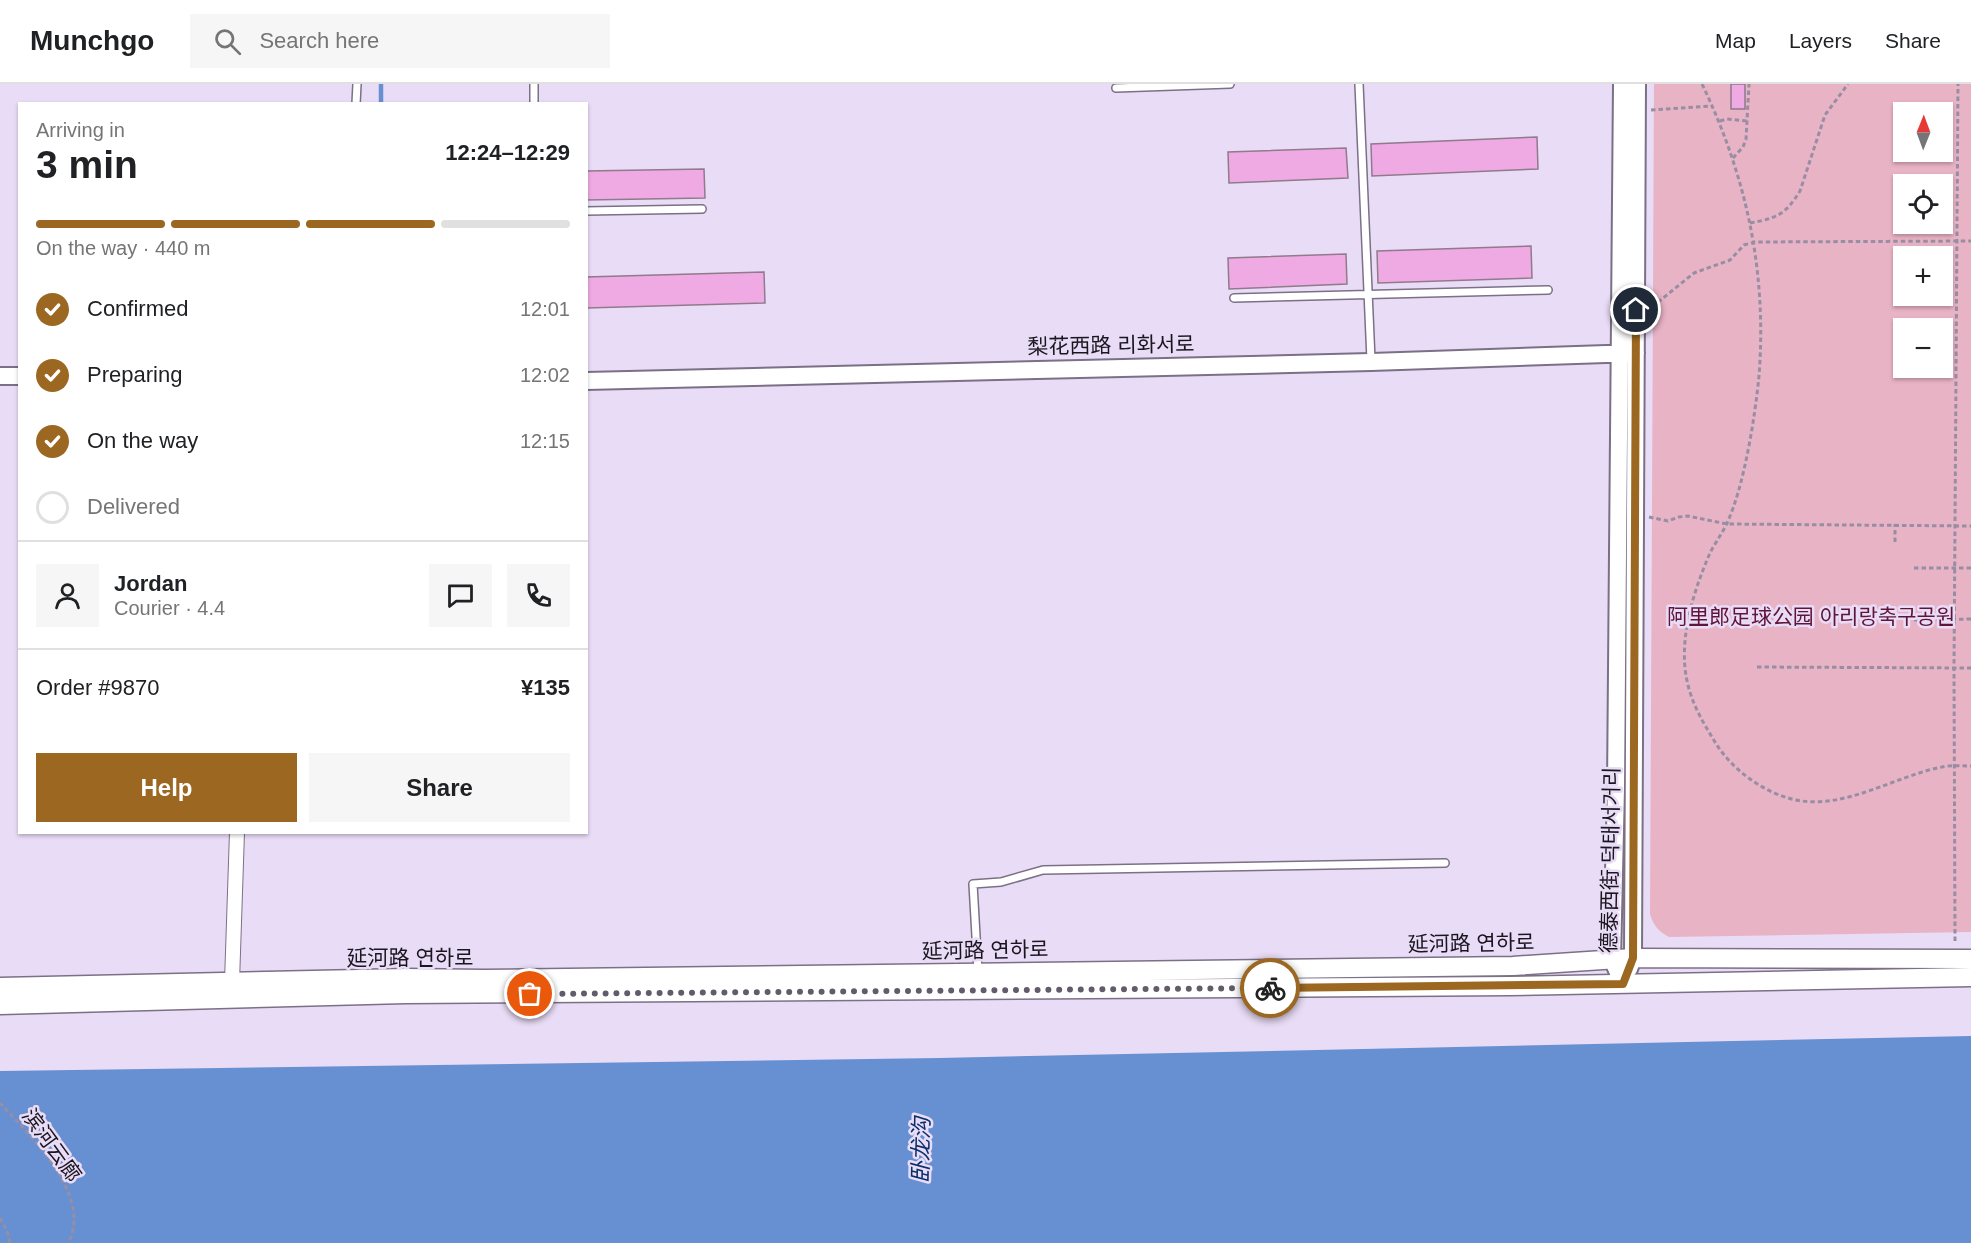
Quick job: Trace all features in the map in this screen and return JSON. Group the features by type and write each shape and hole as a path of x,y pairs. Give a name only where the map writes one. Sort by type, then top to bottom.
{"main road":[{"name":"延河路 연하로","path":"0,987 406,978 483,979 1513,966 1633,958 1971,959"},
{"name":"延河路 연하로","path":"0,1005 405,994 1623,984 1971,977"}],"street":[{"name":"德泰西街 덕태서거리","path":"1622,84 1628,353 1633,958 1623,984"},
{"name":"德泰西街 덕태서거리","path":"1623,984 1612,959 1637,84"},
{"name":"梨花西路 리화서로","path":"588,381 1371,362 1628,353"},
{"path":"0,376 18,376"},
{"path":"232,982 237,834"}],"lane":[{"path":"356,102 357,84"},
{"path":"534,84 534,102"},
{"path":"1116,88 1230,84"},
{"path":"1359,84 1371,362"},
{"path":"588,211 702,208"},
{"path":"1234,298 1548,290"},
{"path":"978,973 973,884 1001,882 1043,870 1445,863"}],"path":[{"path":"1702,84 1720,121 1733,158 1755,243 1760,319 1758,380 1742,473 1727,524 1698,583 1690,610 1685,664 1687,684 1693,702 1708,732 1737,769 1776,794 1798,801 1849,797 1923,772 1954,766 1971,766"},
{"path":"1733,158 1743,147 1748,121 1749,84"},
{"path":"1750,224 1777,217 1785,212 1794,201 1803,184 1825,115 1848,84"},
{"path":"1955,941 1954,619 1958,84"},
{"path":"1649,110 1713,106"},
{"path":"1720,121 1727,119 1748,121"},
{"path":"1648,310 1694,273 1730,260 1744,245 1755,243 1971,242"},
{"path":"1647,516 1668,521 1688,516 1727,524 1971,526"},
{"path":"1895,524 1895,542"},
{"path":"1914,568 1971,568"},
{"path":"1914,620 1971,620"},
{"path":"1757,667 1971,668"},
{"name":"滨河云廊","path":"0,1103 34,1140 71,1196 74,1221 68,1243"},
{"path":"0,1218 10,1243"}],"green space":[{"name":"阿里郎足球公园 아리랑축구공원","path":"1654,84 1971,84 1971,932 1669,937 1662,933 1650,914"}],"water":[{"path":"1971,1036 1971,1243 0,1243 0,1071 939,1058"}],"building":[{"path":"1731,84 1745,84 1745,109 1731,109"},
{"path":"1537,137 1538,169 1372,176 1371,144"},
{"path":"1346,148 1348,178 1229,183 1228,152"},
{"path":"704,169 705,198 588,200 588,171"},
{"path":"1531,246 1532,278 1378,283 1377,251"},
{"path":"1346,254 1347,284 1229,289 1228,258"},
{"path":"764,272 765,303 588,308 588,277"}],"waterway":[{"name":"卧龙沟","path":"381,84 381,102"}],"way so far":[{"path":"530,994 1270,988"}],"route":[{"path":"1270,988 1623,984 1633,958 1636,310"}]}
